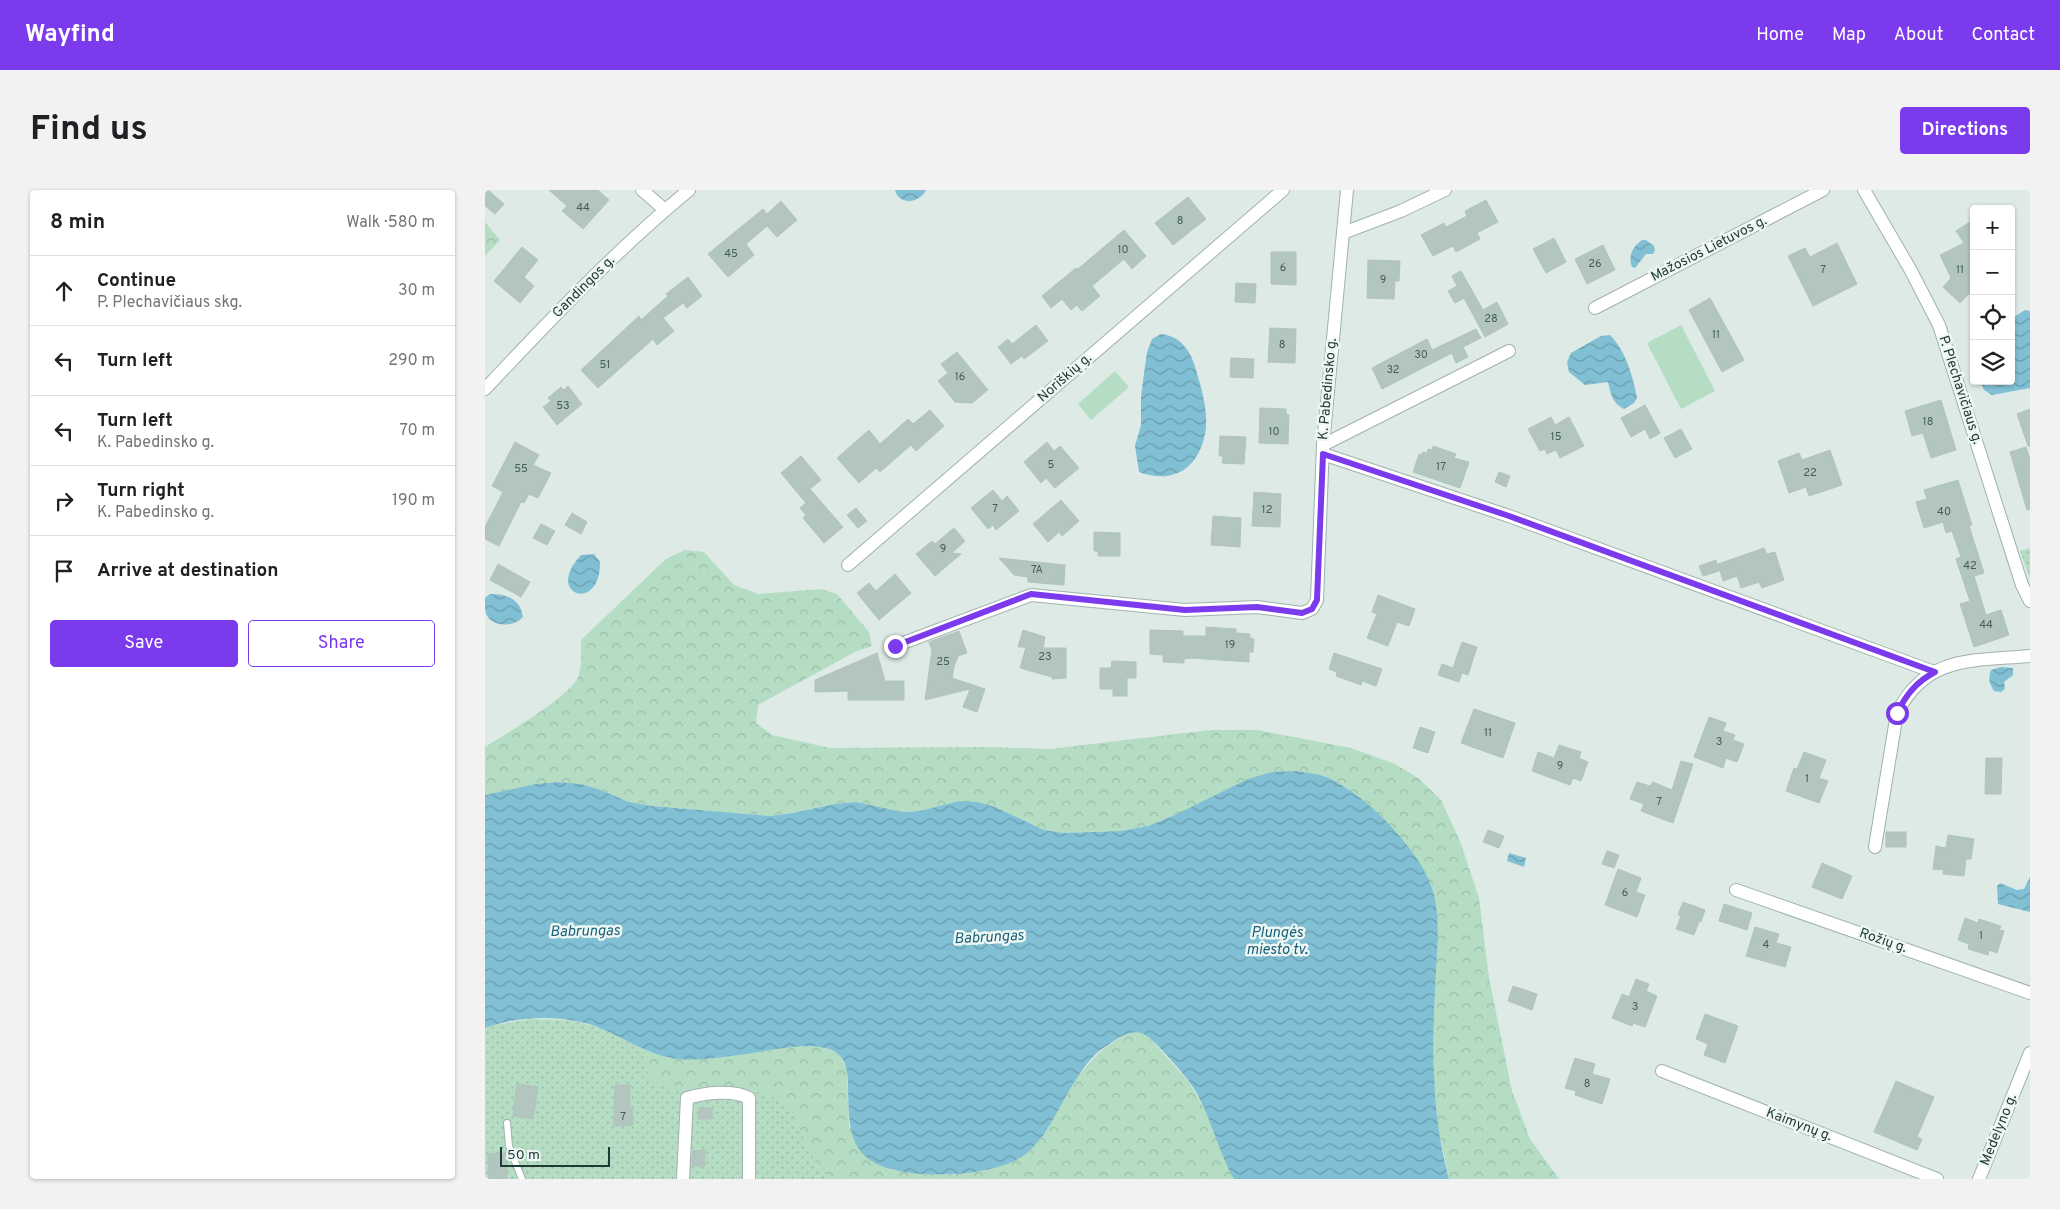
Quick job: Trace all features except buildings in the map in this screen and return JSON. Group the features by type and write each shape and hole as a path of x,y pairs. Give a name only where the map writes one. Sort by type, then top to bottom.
{"street":[{"path":"642,190 665,210"},
{"name":"Gandingos g.","path":"485,389 580,289 689,190"},
{"name":"Noriškių g.","path":"848,565 1283,190"},
{"name":"K. Pabedinsko g.","path":"895,646 1031,594 1185,610 1257,607 1302,613 1312,609 1317,600 1323,449 1347,190"},
{"path":"1343,233 1401,211 1445,190"},
{"name":"Mažosios Lietuvos g.","path":"1595,308 1823,190"},
{"name":"P. Plechavičiaus g.","path":"1864,190 1910,269 1939,325 2022,585 2030,601"},
{"path":"1323,449 1509,351"},
{"path":"1323,449 1935,672"},
{"path":"1875,847 1897,713 1904,699 1920,680 1955,664 2030,656"},
{"name":"Rožių g.","path":"1736,890 2030,992"},
{"name":"Medelyno g.","path":"1979,1179 2030,1053"},
{"name":"Kaimynų g.","path":"1662,1071 1937,1179"},
{"path":"683,1179 687,1098 701,1094 742,1094 749,1098 749,1179"}],"lane":[{"path":"507,1124 509,1146 522,1179"}],"green space":[{"path":"485,222 500,240 485,256"},
{"path":"1681,325 1715,391 1681,409 1647,343"},
{"path":"1115,371 1129,387 1091,420 1078,404"},
{"path":"2030,548 2030,579 2020,551"},
{"path":"685,550 704,552 734,585 758,594 821,589 837,594 869,632 872,646 855,652 758,705 756,723 772,735 830,748 989,747 1050,749 1210,730 1257,730 1351,748 1395,764 1418,778 1441,800 1460,841 1479,898 1489,978 1512,1091 1530,1139 1559,1179 1449,1179 1438,1128 1434,1082 1437,918 1367,804 1347,788 1323,776 1177,814 1148,826 1121,831 1064,833 1044,830 995,807 959,801 920,811 903,812 856,802 770,816 652,806 629,802 581,784 558,782 535,784 485,795 485,747 537,714 574,684 579,675 581,640 666,559"},
{"path":"531,1019 571,1020 600,1028 645,1050 643,1063 735,1089 765,1092 789,1107 820,1171 832,1179 485,1179 485,1028"},
{"path":"1135,1031 1147,1035 1188,1081 1207,1113 1234,1179 832,1179 820,1171 789,1107 765,1092 735,1089 677,1090 660,1086 648,1074 643,1063 645,1050 671,1058 803,1046 824,1047 839,1054 847,1070 849,1126 872,1162 892,1170 940,1175 958,1174 1082,1072 1105,1047"}],"water":[{"path":"895,190 926,190 919,198 910,201 901,199"},
{"path":"1642,240 1646,240 1654,246 1655,250 1653,254 1646,254 1635,268 1632,267 1631,255 1633,249"},
{"path":"2025,310 2030,311 2030,388 1992,395 1984,390 1982,385 2015,385 2015,316"},
{"path":"1161,334 1171,336 1179,341 1191,356 1203,396 1206,427 1199,452 1193,462 1175,474 1152,476 1139,472 1135,446 1141,425 1141,396 1147,352 1152,339"},
{"path":"1610,335 1625,356 1637,398 1634,403 1624,409 1614,401 1608,382 1585,385 1569,372 1567,362 1571,353 1601,336"},
{"path":"594,554 600,562 598,578 592,588 584,593 577,593 571,589 568,580 571,569 581,555"},
{"path":"490,594 502,595 512,599 519,606 523,617 509,624 493,622 485,611 485,598"},
{"path":"2001,667 2013,668 2013,675 2004,682 2005,689 2001,692 1994,691 1989,678 1991,670"},
{"name":"Plungės miesto tv.","path":"1297,771 1323,776 1339,783 1356,794 1390,825 1406,843 1429,879 1436,906 1438,930 1434,1014 1436,1109 1443,1156 1449,1179 1234,1179 1196,1092 1185,1076 1162,1050 1151,1039 1139,1032 1127,1034 1119,1038 1099,1051 1091,1059 1076,1079 1044,1134 1023,1156 1010,1163 977,1172 940,1175 891,1169 877,1164 866,1157 858,1148 850,1126 848,1077 845,1065 841,1057 830,1049 807,1046 718,1058 680,1059 653,1053 602,1029 574,1021 544,1018 528,1019 485,1028 485,795 535,784 558,782 581,784 629,802 652,806 770,816 856,802 903,812 920,811 959,801 978,802 995,807 1044,830 1064,833 1121,831 1148,826 1248,779 1272,772"},
{"path":"1509,853 1526,858 1524,867 1507,861"},
{"path":"2030,877 2030,912 1998,904 1997,886 2000,883 2017,890 2024,889"}],"route":[{"path":"895,646 1031,594 1185,610 1257,607 1302,613 1312,609 1317,600 1323,454 1509,516 1935,672 1920,680 1904,699 1897,713"}],"water label":[{"name":"Babrungas","path":"585,932"},
{"name":"Babrungas","path":"989,938"}]}
